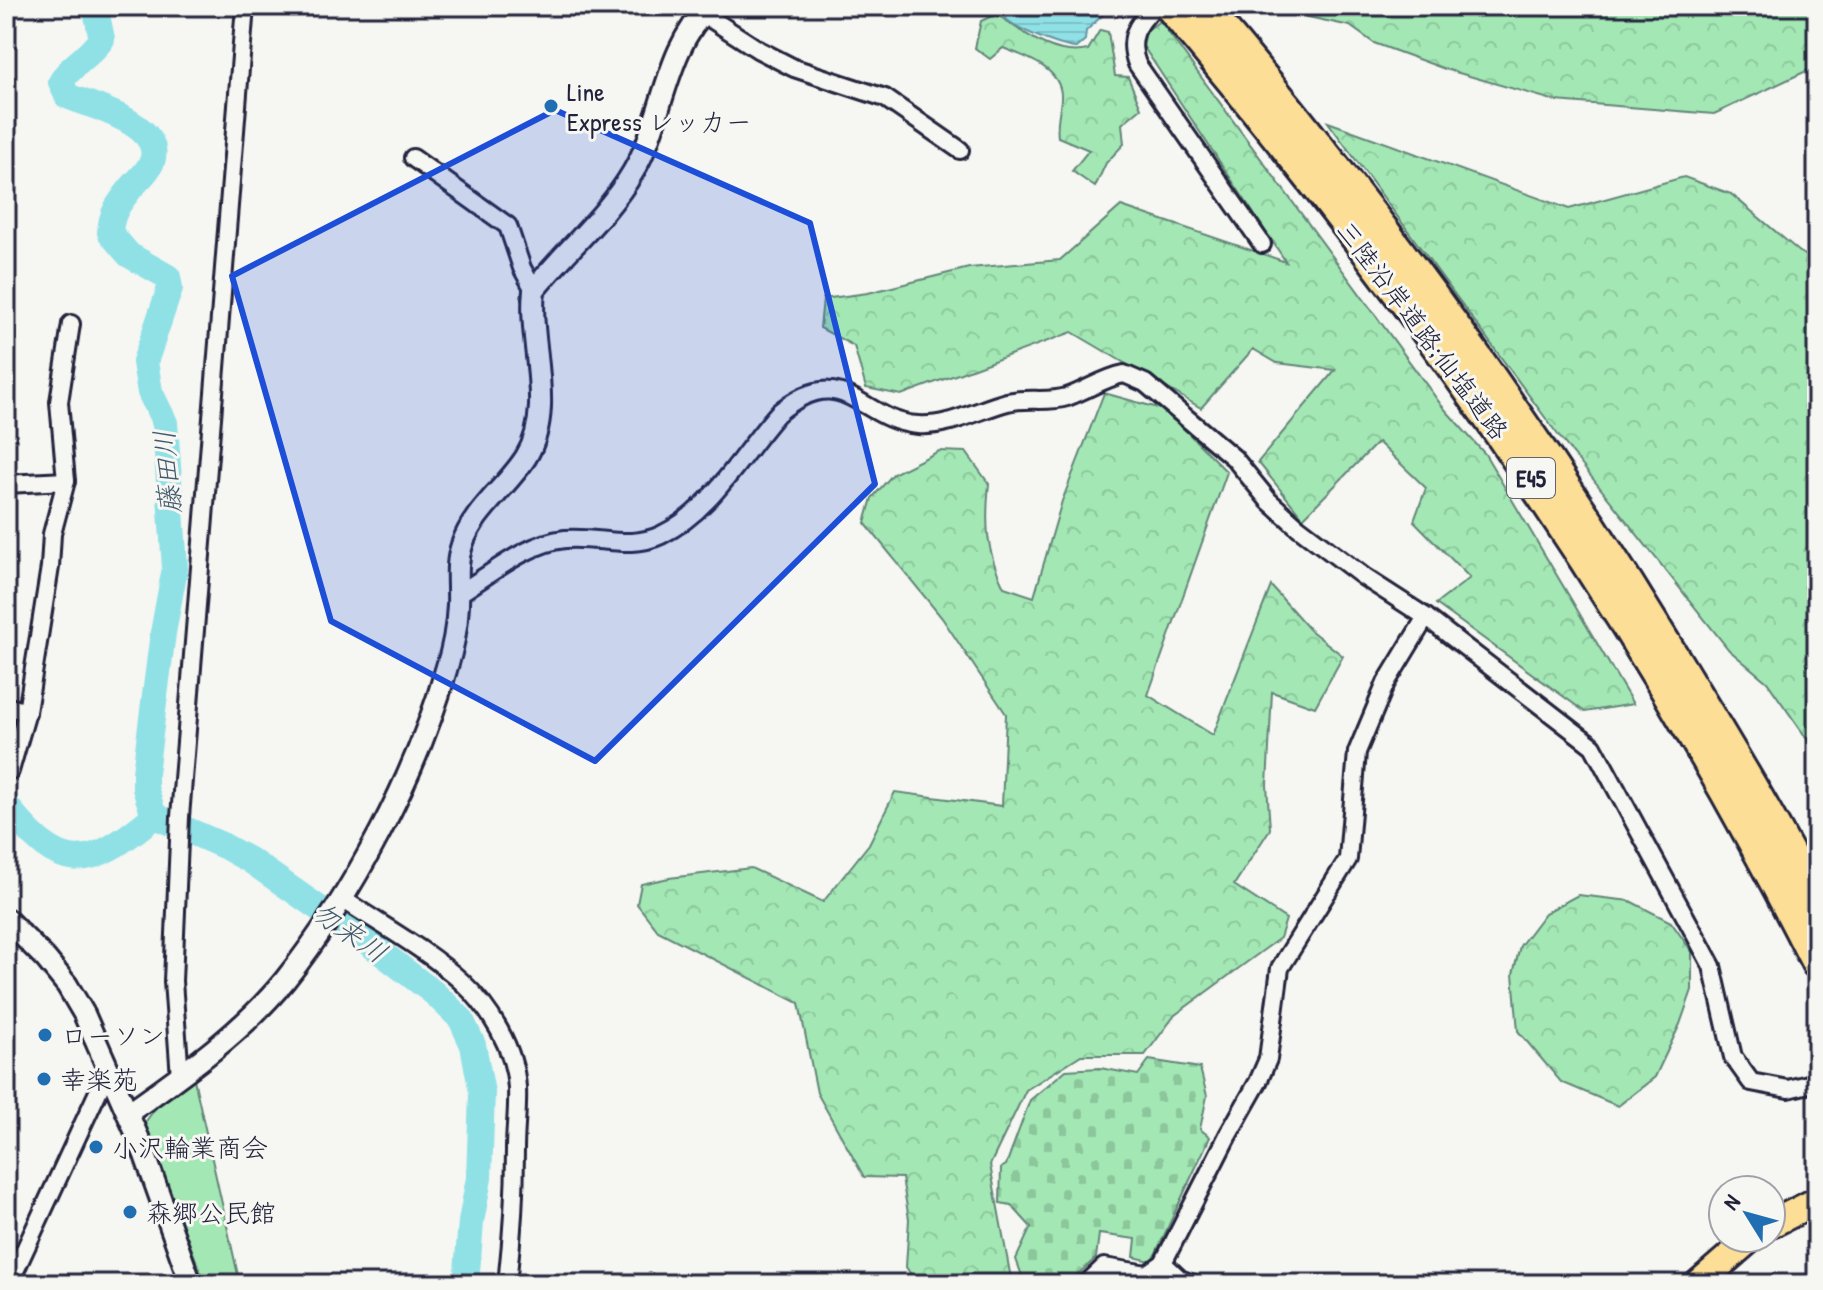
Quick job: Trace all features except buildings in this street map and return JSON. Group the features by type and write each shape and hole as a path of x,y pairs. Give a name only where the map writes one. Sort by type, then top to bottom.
{"highway":[{"name":"三陸沿岸道路;仙塩道路","path":"1170,6 1200,16 1293,115 1411,268 1512,408 1642,606 1714,724 1817,907"},
{"name":"三陸沿岸道路;仙塩道路","path":"1200,16 1363,248 1495,424 1605,590 1696,741 1777,884 1817,963"}],"main road":[{"path":"1787,1216 1817,1201"},
{"path":"1698,1284 1733,1254"}],"street":[{"path":"180,1077 173,981 180,817 245,6"},
{"path":"1155,6 1138,23 1133,38 1132,50 1137,64 1262,244"},
{"path":"128,1113 180,1077 261,1006 284,981 341,898 378,835 414,762 445,674 454,640 456,575 461,546 468,531 527,456 539,421 539,376 532,307 534,290 620,193 635,170 651,137 682,45 706,10 759,50 794,68 885,98 960,150"},
{"path":"413,158 508,226 522,268 534,290"},
{"path":"10,771 27,712 50,567 52,534 66,481 59,402 71,324"},
{"path":"457,595 503,565 536,548 564,539 644,542 664,534 703,503 778,413 793,401 815,391 837,391 913,424 929,425 1010,401 1048,401 1068,396 1124,374 1145,383 1234,458 1269,501 1298,527 1364,577 1426,617 1593,746 1712,966 1733,1057 1751,1082 1788,1089 1816,1082"},
{"path":"6,484 66,481"},
{"path":"1086,1284 1104,1267 1147,1274 1163,1263 1258,1082 1268,1059 1280,968 1348,859 1357,752 1386,683 1426,617"},
{"path":"6,706 27,712"},
{"path":"341,898 462,982 499,1029 517,1086 516,1209 507,1284"},
{"path":"6,919 46,959 67,985 84,1014 128,1113 191,1284"},
{"path":"9,1284 109,1068"},
{"path":"1163,1263 1180,1279 1193,1284"}],"highlighted area":[{"path":"555,110 810,223 875,484 595,761 331,621 232,276"}],"green space":[{"path":"1257,6 1817,6 1817,66 1714,114 1556,101 1445,69 1374,43 1350,26"},
{"path":"996,14 1039,42 1063,50 1088,50 1100,30 1108,32 1115,76 1128,77 1141,108 1122,124 1124,144 1106,163 1095,187 1072,171 1089,150 1058,137 1060,89 1050,72 1032,60 1003,48 990,59 975,48 981,21"},
{"path":"1160,21 1442,406 1485,454 1633,704 1585,712 1436,604 1470,578 1414,521 1426,488 1378,442 1303,518 1258,462 1335,370 1277,363 1253,349 1201,408 1072,332 901,395 866,388 854,346 820,328 823,299 868,293 969,268 1060,260 1121,206 1286,262 1143,46 1146,31"},
{"path":"1328,122 1569,209 1684,177 1731,194 1801,253 1817,261 1817,753 1767,682 1729,650 1558,435"},
{"path":"1104,393 1165,410 1227,472 1148,695 1213,735 1271,586 1310,630 1343,656 1315,707 1272,692 1267,785 1270,829 1234,885 1286,919 1280,938 1175,1015 1145,1055 1081,1055 1026,1090 990,1165 1012,1284 917,1284 906,1267 909,1219 902,1178 864,1177 817,1093 799,1003 658,931 637,904 641,884 751,868 823,902 869,844 895,792 1002,806 1006,714 942,618 865,523 872,498 893,474 939,451 966,452 989,484 988,537 1004,587 1034,597 1062,501"},
{"path":"1578,895 1630,901 1671,922 1692,952 1692,990 1655,1077 1618,1106 1561,1082 1518,1031 1513,974 1520,946 1545,913"},
{"path":"1149,1060 1200,1068 1207,1096 1200,1129 1210,1137 1155,1255 1150,1261 1134,1257 1136,1239 1099,1234 1096,1258 1067,1284 1025,1284 1016,1259 1031,1227 1011,1205 1000,1203 1001,1168 1006,1165 1030,1100 1066,1070 1100,1068 1138,1075"},
{"path":"194,1079 240,1284 205,1284 144,1124 172,1092"}],"water":[{"path":"999,6 1112,6 1086,31 1085,40 1076,48 1018,27 1005,18"}],"waterway":[{"name":"藤田川","path":"95,6 102,39 61,82 67,96 122,118 146,135 152,146 152,162 119,204 110,233 129,255 168,277 170,288 145,362 150,392 165,423 175,568 163,633 145,773 145,788 154,816"},
{"name":"勿来川","path":"6,805 43,844 60,854 76,858 92,856 110,848 154,816"},
{"name":"勿来川","path":"157,817 251,861 366,941 434,993 461,1019 473,1045 482,1093 479,1178 471,1222 466,1284"}],"place":[{"name":"Line Express レッカー","path":"551,106"},
{"name":"ローソン","path":"45,1035"},
{"name":"幸楽苑","path":"44,1079"},
{"name":"小沢輪業商会","path":"96,1147"},
{"name":"森郷公民館","path":"130,1212"}]}
